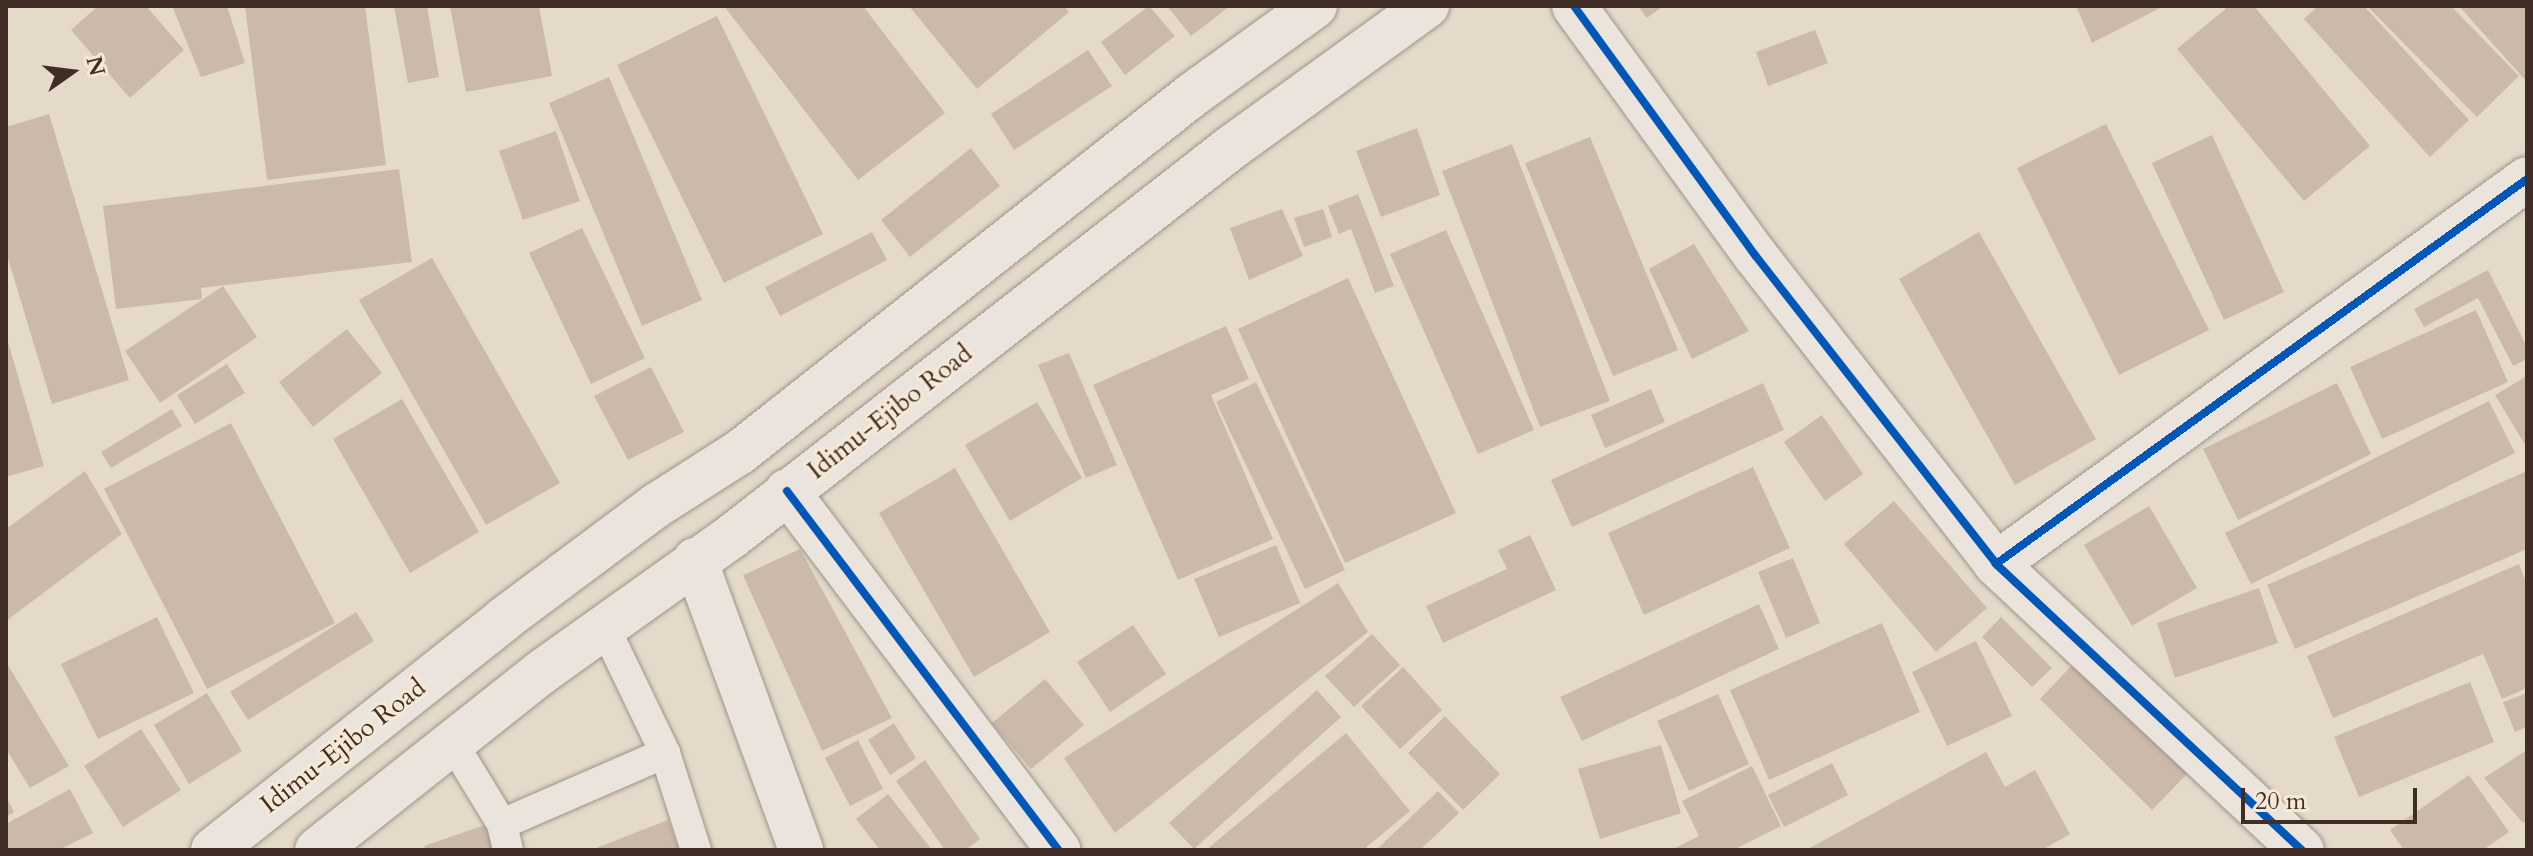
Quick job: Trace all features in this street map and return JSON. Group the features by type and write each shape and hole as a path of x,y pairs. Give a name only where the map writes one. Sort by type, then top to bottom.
{"main road":[{"name":"Idimu-Ejibo Road","path":"213,850 504,619 657,505 740,452 1192,95 1315,6"},
{"name":"Idimu-Ejibo Road","path":"317,850 543,671 787,491 1232,147 1427,6"},
{"path":"1574,6 1755,255 1996,564 2302,850"},
{"path":"1996,564 2527,179"},
{"path":"787,491 1059,850"},
{"path":"695,560 801,850"},
{"path":"504,619 543,671"}],"lane":[{"path":"604,626 665,753 696,850"},
{"path":"452,742 505,837 665,753"}],"building":[{"path":"98,6 146,6 184,50 130,98 71,30"},
{"path":"172,6 227,6 245,63 201,77"},
{"path":"245,6 365,6 386,165 267,180"},
{"path":"394,6 427,6 439,77 408,83"},
{"path":"450,6 539,6 552,76 466,92"},
{"path":"724,6 863,6 945,113 858,180"},
{"path":"909,6 1064,6 1069,12 977,89"},
{"path":"1149,6 1175,36 1125,75 1101,42"},
{"path":"1167,6 1230,6 1191,36"},
{"path":"1638,6 1663,6 1647,18"},
{"path":"2076,6 2164,6 2092,43"},
{"path":"2229,6 2254,6 2370,146 2304,201 2177,49"},
{"path":"2318,6 2364,6 2469,120 2430,157 2304,19"},
{"path":"2367,6 2451,6 2519,76 2477,117"},
{"path":"2459,6 2527,6 2527,82"},
{"path":"717,16 823,234 724,283 617,65"},
{"path":"1815,30 1828,63 1768,86 1756,52"},
{"path":"1088,50 1112,86 1014,150 991,114"},
{"path":"609,77 702,300 642,326 549,103"},
{"path":"49,114 129,380 52,404 6,252 6,127"},
{"path":"2106,124 2209,330 2119,375 2017,168"},
{"path":"1417,128 1440,195 1381,217 1356,151"},
{"path":"556,131 580,201 523,220 499,151"},
{"path":"2212,135 2284,292 2224,320 2152,163"},
{"path":"1590,137 1678,350 1613,376 1525,163"},
{"path":"1512,144 1610,401 1540,427 1442,171"},
{"path":"971,148 1000,186 910,257 881,220"},
{"path":"399,169 412,262 201,288 202,299 116,309 103,206"},
{"path":"1358,194 1394,286 1375,293 1351,229 1339,234 1328,206"},
{"path":"1282,209 1303,256 1249,280 1230,228"},
{"path":"1323,209 1332,237 1304,247 1294,218"},
{"path":"582,228 645,358 591,384 529,253"},
{"path":"1446,230 1534,430 1478,454 1390,254"},
{"path":"872,232 887,260 780,316 765,287"},
{"path":"1979,232 2096,439 2015,485 1899,279"},
{"path":"1694,244 1749,331 1692,359 1649,269"},
{"path":"432,258 560,483 486,525 359,300"},
{"path":"2488,270 2527,347 2527,359 2513,366 2478,298 2424,327 2414,309"},
{"path":"1348,278 1456,513 1345,563 1238,329"},
{"path":"223,286 257,337 160,403 125,351"},
{"path":"2476,310 2508,382 2382,439 2350,367"},
{"path":"1226,326 1249,379 1211,395 1273,539 1178,580 1093,385"},
{"path":"347,329 382,373 313,427 279,382"},
{"path":"6,335 44,466 6,477"},
{"path":"1069,353 1117,465 1086,478 1038,365"},
{"path":"227,364 245,393 195,424 177,395"},
{"path":"651,367 684,432 628,460 594,396"},
{"path":"2527,376 2527,448 2495,395"},
{"path":"1256,382 1345,570 1305,589 1216,402"},
{"path":"1763,383 1784,430 1572,527 1551,480"},
{"path":"2337,383 2371,454 2238,520 2203,449"},
{"path":"1651,389 1665,422 1605,448 1591,415"},
{"path":"402,399 479,532 410,573 333,439"},
{"path":"2489,401 2515,453 2251,584 2225,533"},
{"path":"1037,402 1082,478 1010,521 965,445"},
{"path":"172,409 182,426 111,468 101,452"},
{"path":"1822,415 1863,474 1825,501 1784,442"},
{"path":"231,423 335,623 207,689 104,489"},
{"path":"1753,467 1790,548 1644,615 1608,533"},
{"path":"955,468 1050,632 974,677 879,513"},
{"path":"85,471 122,534 6,621 6,529"},
{"path":"2527,471 2527,549 2295,649 2267,585"},
{"path":"1894,501 1987,608 1936,652 1844,544"},
{"path":"2149,506 2197,588 2132,626 2084,545"},
{"path":"1530,535 1556,590 1443,643 1426,606 1507,569 1498,550"},
{"path":"1276,545 1300,603 1219,637 1194,579"},
{"path":"800,549 892,718 822,751 743,575"},
{"path":"1793,558 1820,623 1786,638 1758,572"},
{"path":"2519,564 2527,584 2527,688 2502,699 2483,654 2333,718 2307,656"},
{"path":"1338,583 1368,632 1115,833 1064,758"},
{"path":"2259,588 2278,643 2175,678 2157,623"},
{"path":"1759,604 1779,649 1582,741 1560,697"},
{"path":"356,612 374,641 248,720 230,692"},
{"path":"157,617 194,693 98,739 61,664"},
{"path":"2001,617 2052,668 2032,687 1982,637"},
{"path":"1882,623 1920,712 1769,780 1730,690"},
{"path":"1133,625 1166,674 1110,712 1077,662"},
{"path":"1372,634 1400,665 1354,707 1325,676"},
{"path":"1976,641 2012,716 1947,746 1912,672"},
{"path":"6,662 69,766 30,788 6,749"},
{"path":"2075,662 2188,773 2152,810 2040,699"},
{"path":"1403,667 1442,710 1400,749 1361,706"},
{"path":"1045,679 1084,725 1031,769 992,723"},
{"path":"2470,682 2494,742 2359,797 2334,737"},
{"path":"1317,690 1341,717 1194,849 1169,823"},
{"path":"207,693 242,751 189,784 154,725"},
{"path":"2527,693 2527,727 2515,732 2503,702"},
{"path":"1718,694 1749,764 1689,791 1657,721"},
{"path":"1445,716 1500,774 1463,810 1408,753"},
{"path":"894,723 916,758 890,775 868,740"},
{"path":"141,729 181,790 123,827 84,766"},
{"path":"1346,733 1410,811 1363,850 1206,850"},
{"path":"858,740 883,789 850,806 825,758"},
{"path":"1661,745 1681,813 1600,839 1578,769"},
{"path":"2527,750 2527,820 2523,823 2484,778"},
{"path":"1986,752 2005,787 2035,770 2070,834 2042,850 1806,850"},
{"path":"925,760 980,839 965,850 945,850 896,781"},
{"path":"1832,763 1848,795 1784,827 1768,795"},
{"path":"1752,766 1781,826 1733,850 1671,850 1699,836 1682,801"},
{"path":"2469,775 2509,832 2483,850 2404,850 2390,830"},
{"path":"70,789 93,833 59,850 6,850 6,824"},
{"path":"1438,791 1459,813 1420,850 1376,850"},
{"path":"888,794 932,850 880,850 856,819"},
{"path":"6,796 14,812 6,817"},
{"path":"668,820 679,850 591,850"},
{"path":"485,825 494,850 426,850 424,846"}],"cycle path":[{"path":"1574,6 1755,255 1996,564 2302,850"},
{"path":"1996,564 2527,179"},
{"path":"787,491 1059,850"}]}
